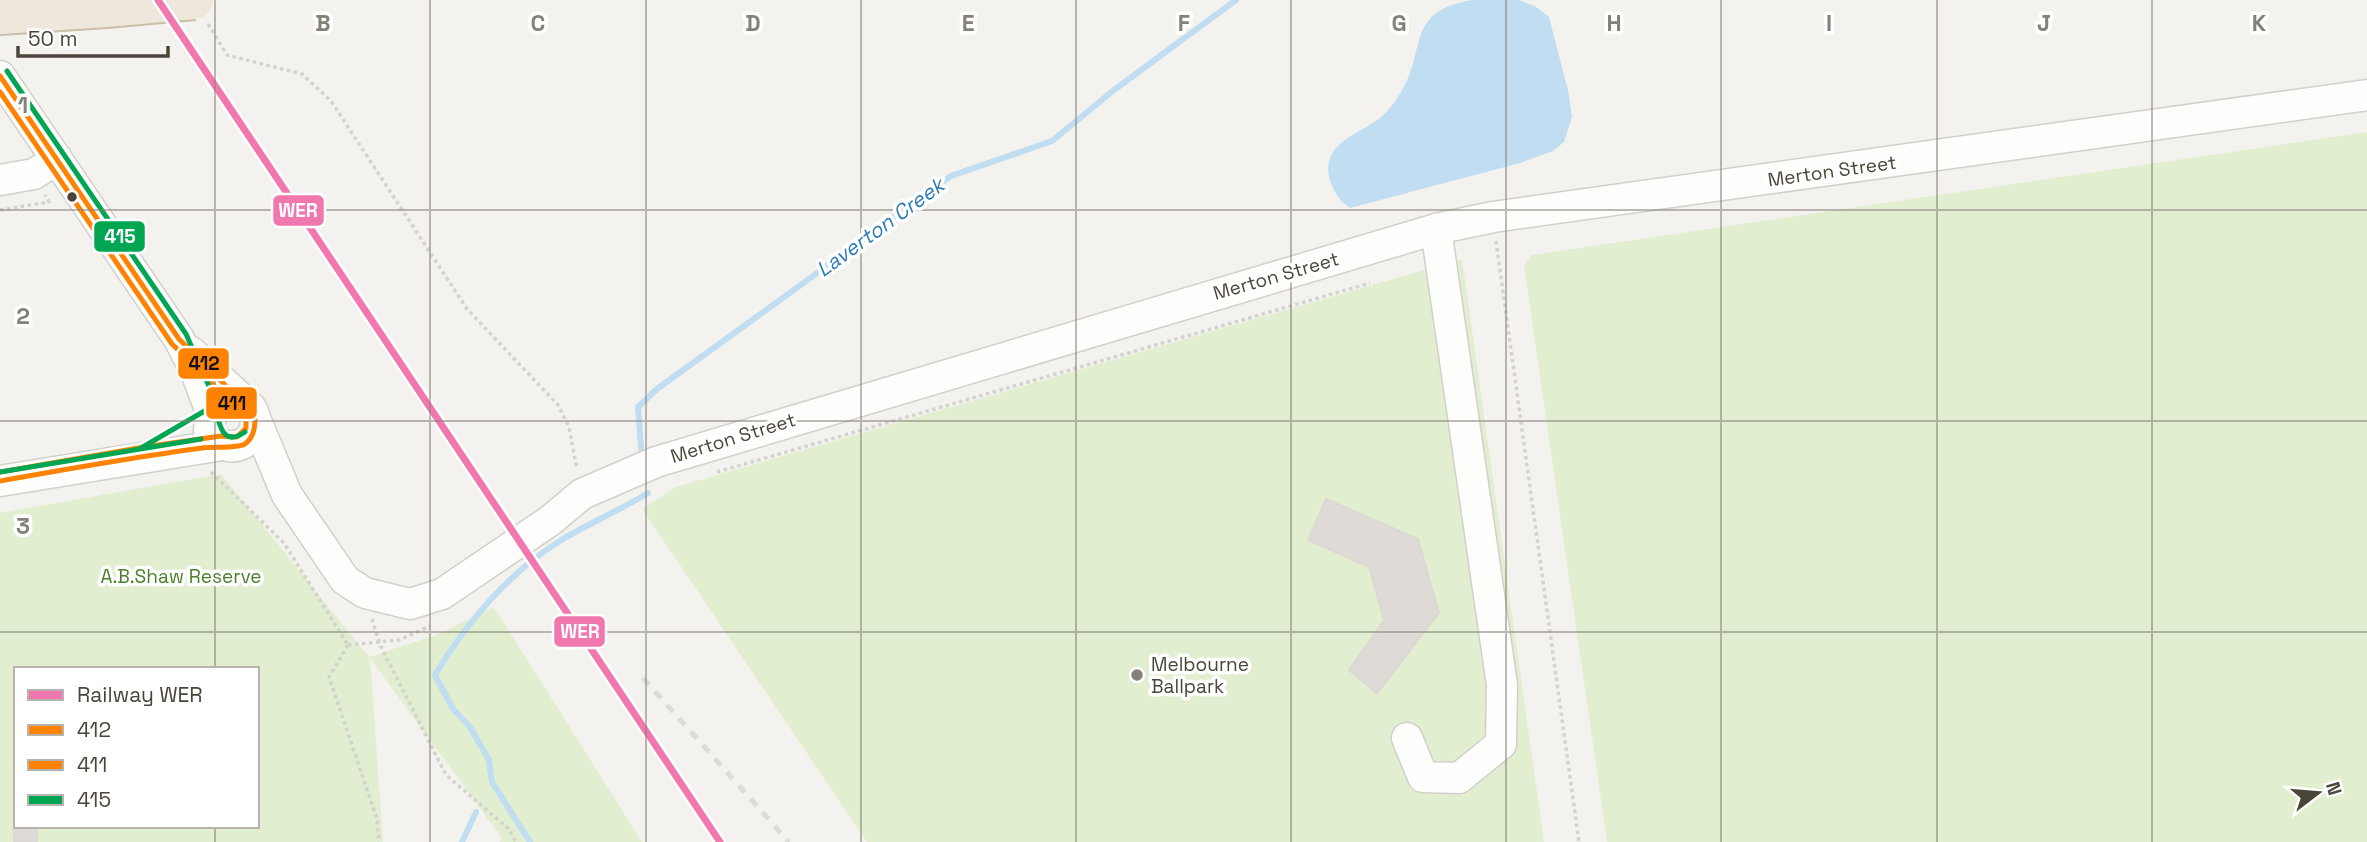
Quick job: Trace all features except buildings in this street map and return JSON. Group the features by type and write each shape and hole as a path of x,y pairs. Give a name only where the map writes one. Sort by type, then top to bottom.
{"highway":[{"path":"0,15 106,8 200,11"}],"street":[{"path":"0,76 179,339 196,372 210,415 214,447"},
{"name":"Merton Street","path":"250,413 287,495 345,580 365,593 410,604 442,594 551,520 582,494 656,462 1436,229 1493,217 2367,95"},
{"path":"0,180 34,174 57,159"},
{"path":"1407,738 1423,777 1459,778 1501,744 1502,685 1436,229"},
{"path":"179,339 250,413"},
{"path":"0,481 145,456 239,446 246,443 255,431 250,413 237,399 222,401 210,415 145,456"},
{"name":"Merton Street","path":"214,447 287,495"}],"path":[{"path":"200,11 228,55 302,74 331,101 467,309 558,405 569,427 582,494"},
{"path":"1493,217 1579,842"},
{"path":"715,472 1370,283"},
{"path":"214,447 200,462 284,543 348,645 329,677 377,820 379,842"},
{"path":"365,593 380,646 446,775 509,828 516,842"}],"green space":[{"path":"2367,132 2367,842 1607,842 1524,265 1532,255"},
{"name":"Melbourne Ballpark","path":"1462,259 1544,842 867,842 642,509 676,487"},
{"name":"A.B.Shaw Reserve","path":"221,474 369,657 436,635 494,607 642,842 500,842 501,837 370,658 383,842 0,842 0,513"}],"water":[{"path":"1473,0 1519,0 1535,6 1549,17 1568,90 1572,117 1564,142 1553,151 1520,163 1350,208 1338,197 1331,183 1328,171 1333,152 1348,138 1379,119 1394,103 1407,80 1420,36 1436,13 1451,5"}],"waterway":[{"name":"Laverton Creek","path":"641,448 638,407 657,389 951,176 1052,141 1114,90 1236,0"},
{"name":"Laverton Creek","path":"530,842 492,782 489,760 470,727 453,709 435,675 475,618 525,566 563,539 648,493"},
{"name":"Laverton Creek","path":"462,842 476,812"}],"railway":[{"path":"643,678 789,842"}],"rail line":[{"name":"WER","path":"158,0 720,842"}],"transit line":[{"name":"415","path":"7,71 186,334 219,409"},
{"name":"412","path":"0,76 179,339 255,415 253,434 241,446 207,447 0,481"},
{"name":"411","path":"0,92 172,344 246,417 246,428 237,437 221,436 144,447 0,472"},
{"name":"415","path":"141,448 208,409 216,413 224,434 232,437 245,432"},
{"name":"415","path":"0,472 201,439"}],"place":[{"name":"Melbourne Ballpark","path":"1137,675"}]}
